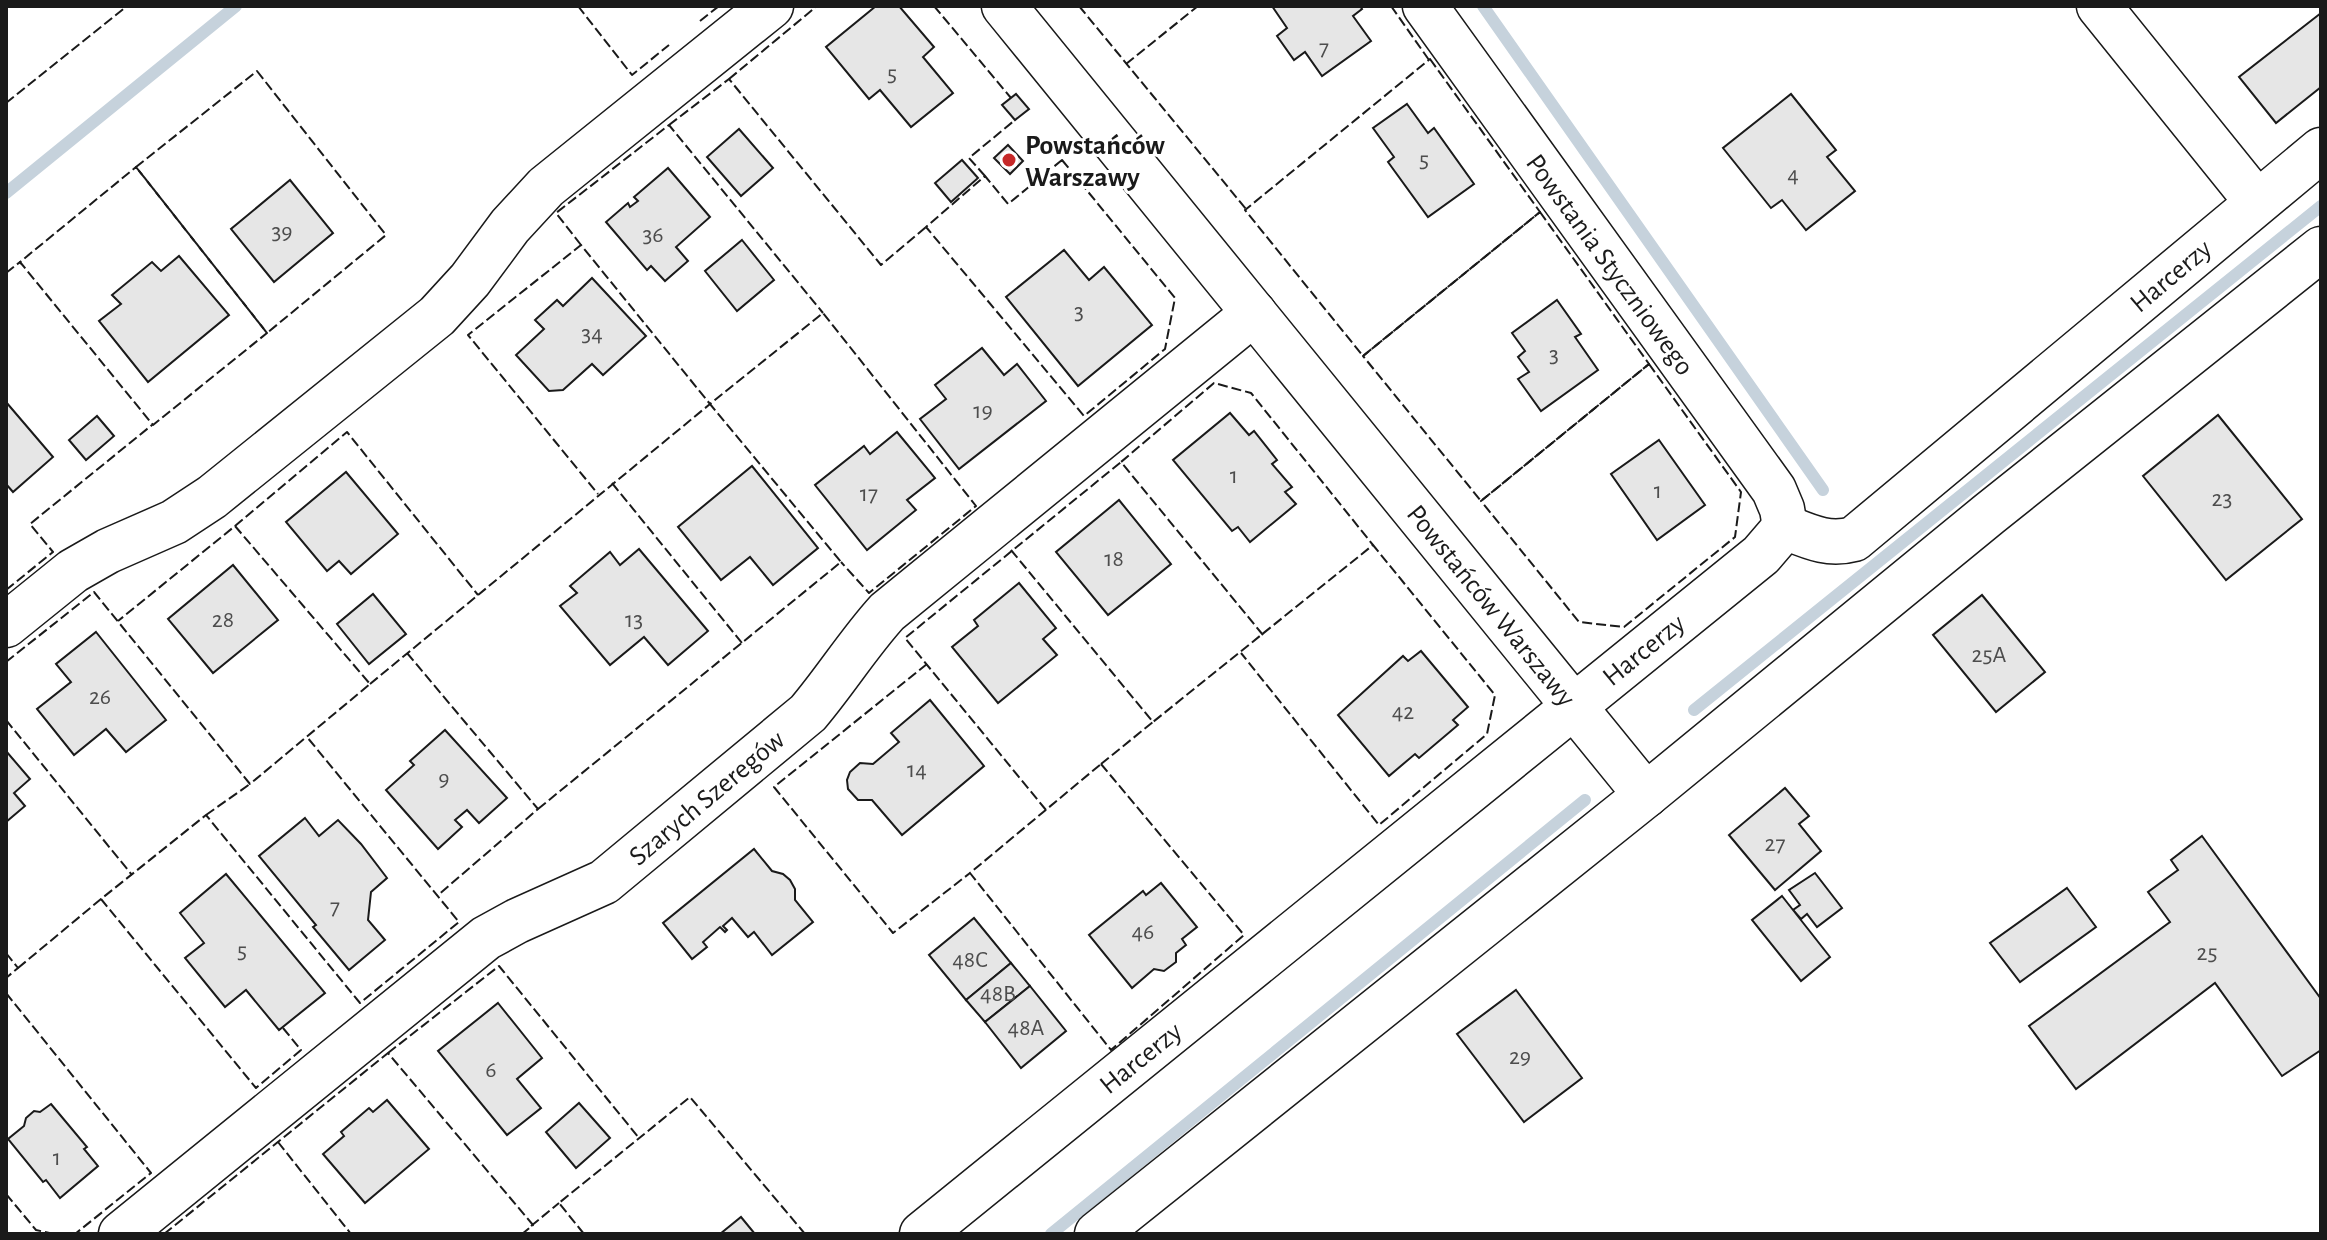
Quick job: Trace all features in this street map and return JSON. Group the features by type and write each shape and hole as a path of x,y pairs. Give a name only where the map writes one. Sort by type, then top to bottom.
{"street":[{"path":"6,625 73,571 108,551 174,522 212,497 425,325 470,280 510,226 546,187 771,6"},
{"name":"Powstańców Warszawy","path":"1004,6 1646,795"},
{"name":"Powstania Styczniowego","path":"1425,6 1774,490 1785,527"},
{"path":"2099,6 2257,202"},
{"name":"Harcerzy","path":"922,1234 1761,555 1785,527 1824,543 1854,539 2321,150"},
{"path":"1097,1234 2321,249"},
{"name":"Szarych Szeregów","path":"121,1234 486,938 604,882 808,713 832,685 864,637 887,612 1254,313"}],"building":[{"path":"876,6 899,6 934,47 923,57 953,93 911,127 880,90 869,99 826,47"},
{"path":"1272,6 1360,6 1362,9 1353,16 1371,41 1322,76 1305,52 1294,60 1277,36 1287,28"},
{"path":"2321,13 2321,87 2276,123 2239,77"},
{"path":"1016,94 1029,109 1015,120 1002,105"},
{"path":"1791,94 1836,150 1827,157 1855,191 1806,230 1782,200 1771,208 1723,148"},
{"path":"1407,104 1428,133 1434,128 1474,184 1428,217 1388,162 1394,157 1373,128"},
{"path":"739,129 773,168 741,196 707,157"},
{"name":"Powstańców Warszawy","path":"1008,145 1023,161 1010,174 994,158"},
{"path":"962,160 978,178 951,202 935,183"},
{"path":"668,168 710,217 676,247 688,261 665,281 651,266 647,270 606,222 628,203 630,207 638,201 634,197"},
{"path":"290,180 333,233 274,282 231,229"},
{"path":"742,240 774,280 737,311 705,271"},
{"path":"1064,250 1089,280 1104,267 1152,325 1078,386 1006,297"},
{"path":"179,256 229,315 148,382 99,321 121,304 112,295 152,262 161,271"},
{"path":"592,278 646,336 603,375 592,364 563,390 549,391 516,355 544,329 535,320 557,300 563,306"},
{"path":"1557,300 1581,334 1575,337 1598,370 1541,411 1518,379 1529,372 1518,357 1525,351 1512,333"},
{"path":"982,348 1004,375 1017,364 1046,401 959,469 920,419 946,399 935,385"},
{"path":"6,402 53,457 13,492 6,484"},
{"path":"1230,413 1249,435 1254,431 1277,460 1272,464 1292,487 1285,492 1296,504 1250,542 1238,527 1232,531 1173,460"},
{"path":"2218,415 2302,519 2226,580 2143,476"},
{"path":"97,416 114,436 86,460 69,440"},
{"path":"897,432 935,478 907,500 916,510 867,550 815,485 864,446 870,454"},
{"path":"1659,440 1705,505 1657,540 1611,474"},
{"path":"752,466 818,548 773,585 750,557 721,580 678,527"},
{"path":"346,472 398,534 351,574 339,561 327,571 286,522"},
{"path":"1119,500 1171,564 1108,615 1056,552"},
{"path":"639,549 708,631 668,665 644,637 610,665 560,606 577,593 570,586 610,552 620,565"},
{"path":"233,565 278,620 213,673 168,619"},
{"path":"1019,583 1056,628 1043,639 1057,655 998,703 952,647 978,626 974,620"},
{"path":"373,594 406,634 369,664 337,624"},
{"path":"1982,595 2045,672 1996,712 1933,635"},
{"path":"96,632 166,720 126,752 106,729 74,755 37,709 71,682 56,664"},
{"path":"1421,651 1468,707 1453,720 1458,725 1419,758 1415,754 1389,776 1338,715 1403,656 1408,661"},
{"path":"930,700 984,766 902,835 872,800 858,800 848,789 847,780 850,772 860,763 873,764 899,742 891,733"},
{"path":"445,730 507,798 479,823 467,810 455,820 462,827 438,849 386,790 414,765 410,761"},
{"path":"6,751 30,779 14,793 25,806 6,822"},
{"path":"1785,788 1809,816 1799,824 1821,851 1775,890 1729,835"},
{"path":"305,818 319,836 338,820 387,878 371,892 368,920 385,940 349,970 259,856"},
{"path":"2202,836 2321,999 2321,1050 2282,1076 2215,983 2076,1089 2029,1026 2170,922 2148,892 2178,870 2171,860"},
{"path":"754,849 772,871 790,880 795,889 795,900 813,922 772,955 754,932 748,937 732,918 723,926 727,930 725,932 720,927 703,942 707,947 692,959 663,923"},
{"path":"1815,873 1842,908 1817,927 1807,914 1801,919 1793,910 1800,905 1789,890"},
{"path":"226,874 325,993 279,1030 246,990 225,1007 185,958 204,943 180,913"},
{"path":"1161,883 1197,927 1182,939 1186,945 1176,953 1176,962 1164,971 1154,969 1132,988 1089,935 1143,891 1146,895"},
{"path":"2067,888 2096,927 2020,982 1990,943"},
{"path":"1782,896 1830,957 1801,981 1752,920"},
{"path":"974,918 1011,963 966,1000 929,955"},
{"path":"1011,963 1030,986 985,1022 966,1000"},
{"path":"1030,986 1066,1031 1021,1068 985,1022"},
{"path":"1516,990 1582,1078 1524,1122 1457,1034"},
{"path":"498,1003 542,1058 517,1079 541,1108 507,1135 438,1051"},
{"path":"387,1100 429,1149 365,1203 323,1154 344,1136 341,1132 369,1108 373,1112"},
{"path":"579,1103 610,1138 576,1168 546,1132"},
{"path":"51,1104 87,1147 84,1149 98,1166 60,1198 8,1139 24,1126 26,1118 34,1111 40,1112"},
{"path":"741,1217 755,1234 720,1234"}],"waterway":[{"path":"6,193 236,6"},
{"path":"1483,6 1823,490"},
{"path":"1694,710 2321,206"},
{"path":"1051,1234 1585,800"}],"fence":[{"path":"6,103 127,6"},
{"path":"578,6 632,75 669,45"},
{"path":"700,21 719,6"},
{"path":"729,79 817,6"},
{"path":"934,6 1011,98"},
{"path":"1079,6 1246,209"},
{"path":"1126,64 1198,6"},
{"path":"1391,6 1429,60"},
{"path":"1430,59 1540,212 1363,356 1245,210 1430,59"},
{"path":"257,71 386,235 267,333 136,167 257,71"},
{"path":"669,125 729,79 881,265 926,227"},
{"path":"985,176 969,158 1015,120"},
{"path":"581,245 556,213 669,125 823,313"},
{"path":"1062,160 1175,298 1165,349 1084,416 926,227 985,176 1008,204 1062,160"},
{"path":"136,167 267,333 153,425 20,262 136,167"},
{"path":"1540,212 1649,364 1481,501 1363,356 1540,212"},
{"path":"370,684 710,404 581,245 468,335 598,494"},
{"path":"6,273 21,264"},
{"path":"538,809 841,562 710,404 823,313 976,506 869,593 841,562"},
{"path":"1649,364 1741,492 1735,537 1624,627 1579,622 1481,501 1649,364"},
{"path":"1263,635 1121,462 1214,383 1251,393 1373,545"},
{"path":"6,590 53,552 30,524 152,425"},
{"path":"235,526 347,432 478,595"},
{"path":"1046,810 905,638 1121,462"},
{"path":"612,483 742,643"},
{"path":"6,662 94,592 250,784 370,684 235,526 118,621"},
{"path":"1011,550 1153,722 1373,545 1495,695 1487,734 1379,825 1241,653"},
{"path":"407,653 538,809 437,896"},
{"path":"927,664 774,787 893,933 970,873"},
{"path":"6,720 132,875"},
{"path":"1101,764 1153,722"},
{"path":"283,1028 301,1050 256,1088 101,899 206,815 360,1003 459,922 307,737"},
{"path":"1101,764 1244,935 1111,1050 970,873 1101,764"},
{"path":"206,815 250,784"},
{"path":"18,968 101,899"},
{"path":"6,953 18,968 6,978"},
{"path":"388,1053 499,966 639,1138"},
{"path":"6,993 151,1173 75,1234"},
{"path":"164,1234 388,1053 533,1225 522,1234"},
{"path":"584,1234 559,1203 690,1097 805,1234"},
{"path":"278,1142 351,1234"},
{"path":"6,1194 36,1230 54,1234"},
{"path":"531,1226 559,1203"}],"place":[{"name":"Powstańców Warszawy","path":"1009,160"}]}
